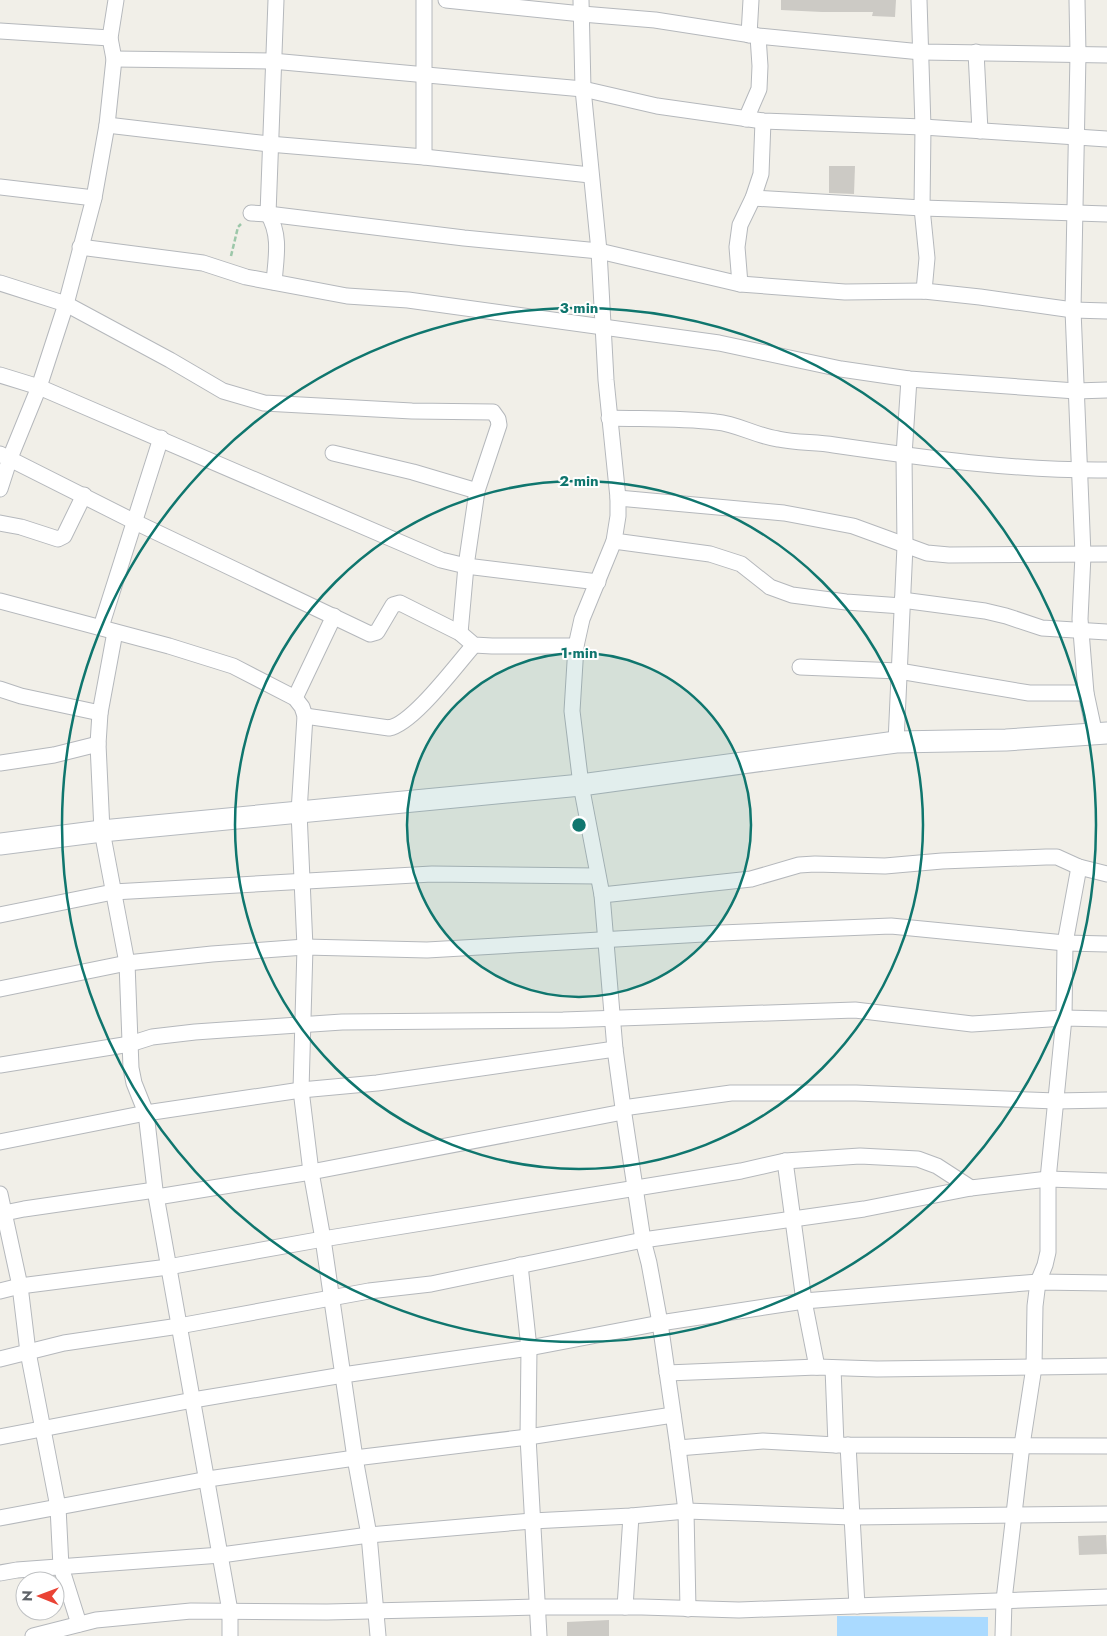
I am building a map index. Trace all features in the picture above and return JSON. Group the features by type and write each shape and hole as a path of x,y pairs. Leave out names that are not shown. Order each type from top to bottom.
{"street":[{"path":"0,489 5,456 39,386 66,304 95,190 107,125 114,59 110,38 116,0"},
{"path":"274,282 277,238 274,223 268,214 272,61 276,0"},
{"path":"424,0 424,157"},
{"path":"446,0 581,7 754,36 921,52 1107,55"},
{"path":"746,119 759,89 760,66 754,36 751,0"},
{"path":"920,0 923,127 922,208 927,258 924,291"},
{"path":"0,844 102,831 581,785 896,742 1006,740 1101,734 1086,693 1081,632 1083,555 1073,310 1077,137 1077,0"},
{"path":"581,7 583,90 598,251 602,327 609,418 618,498 618,516 614,541 582,619 576,646 572,711 581,785 602,895 615,1049 623,1110 643,1240 660,1323 678,1448 686,1511 688,1609"},
{"path":"0,31 110,38"},
{"path":"976,52 980,131"},
{"path":"114,59 272,61 583,90 658,106 763,121 923,127 1107,139"},
{"path":"740,284 737,247 740,225 754,198 761,174 763,121"},
{"path":"107,125 269,144 424,157 590,175"},
{"path":"0,187 95,190"},
{"path":"754,198 922,208 1107,214"},
{"path":"251,214 268,214 464,238 598,251 740,284 845,292 924,291 1073,310 1107,311"},
{"path":"80,247 197,262 246,277 347,296 408,300 719,343 841,369 909,379 1076,391 1107,390"},
{"path":"0,283 66,304 223,391 241,398 264,404 493,412 497,415 499,425 477,491 466,566 460,633"},
{"path":"0,375 39,386 441,560 466,566 598,582"},
{"path":"896,742 905,546 904,455 909,379"},
{"path":"609,418 716,422 735,425 754,433 778,439 815,442 904,455 985,464 1107,470"},
{"path":"161,438 136,522 108,630 98,744 102,831 127,963 131,1068 134,1083 146,1113 156,1193 178,1326 221,1555 230,1612 230,1636"},
{"path":"333,453 414,472 477,491"},
{"path":"5,456 136,522 370,634 377,632 393,605 400,603 460,633 474,645 576,646"},
{"path":"0,523 21,527 58,539 64,536 84,495"},
{"path":"618,498 784,513 854,526 927,553 949,555 1107,554"},
{"path":"614,541 701,553 741,564 770,587 792,595 846,602 902,603 985,612 1006,616 1042,628 1081,632 1107,632"},
{"path":"0,600 169,646 233,666 295,698 302,707 305,716 299,812 305,947 301,1090 310,1172 323,1239 355,1458 369,1535 378,1636"},
{"path":"295,698 334,616"},
{"path":"305,716 389,728 396,727 422,704 474,645"},
{"path":"800,667 899,671 1029,693 1086,693"},
{"path":"0,689 21,696 100,714"},
{"path":"0,763 54,755 98,744"},
{"path":"602,895 751,879 799,865 815,864 885,866 942,861 1057,857 1079,867 1107,874"},
{"path":"1003,1636 1004,1600 1022,1445 1034,1367 1035,1306 1038,1282 1048,1252 1048,1179 1064,1018 1065,943 1079,867"},
{"path":"0,915 113,892 199,886 229,886 302,880 432,874 597,876"},
{"path":"0,989 127,963 305,947 427,950 721,933 891,926 1065,943 1107,944"},
{"path":"0,1065 130,1044 152,1036 363,1021 456,1022 855,1010 972,1024 1064,1018 1107,1020"},
{"path":"0,1142 146,1113 301,1090 377,1083 615,1049"},
{"path":"2,1214 310,1172 623,1110 731,1093 856,1092 1056,1100 1107,1100"},
{"path":"0,1291 20,1286 168,1267 323,1239 741,1171 785,1161 860,1156 918,1159 937,1166 972,1188"},
{"path":"785,1161 804,1301 817,1367"},
{"path":"0,1359 64,1343 178,1326 369,1291 432,1284 643,1240 864,1209 972,1188 1048,1179 1107,1181"},
{"path":"0,1194 2,1214 20,1286 28,1352 58,1507 61,1567 79,1624"},
{"path":"520,1265 529,1348 528,1437 539,1636"},
{"path":"0,1437 193,1400 343,1375 529,1348 660,1323 804,1301 1038,1282 1107,1283"},
{"path":"666,1373 817,1367 1107,1366"},
{"path":"833,1368 852,1517 857,1606"},
{"path":"0,1518 208,1480 355,1458 528,1437 673,1415"},
{"path":"678,1448 763,1441 842,1445 1107,1446"},
{"path":"0,1573 17,1570 221,1555 369,1535 532,1521 686,1511 852,1517 1107,1514"},
{"path":"625,1607 631,1516"},
{"path":"33,1636 96,1620 191,1611 327,1612 537,1607 739,1610 1107,1597"}],"path":[{"path":"230,272 231,255 238,227"}],"water":[{"path":"837,1616 988,1617 988,1636 837,1636"}],"building":[{"path":"781,0 896,0 895,17 872,16 873,12 781,10"},
{"path":"829,166 855,166 854,194 829,193"},
{"path":"1106,1535 1107,1554 1079,1555 1078,1536"},
{"path":"609,1620 609,1636 567,1636 567,1622"}]}
